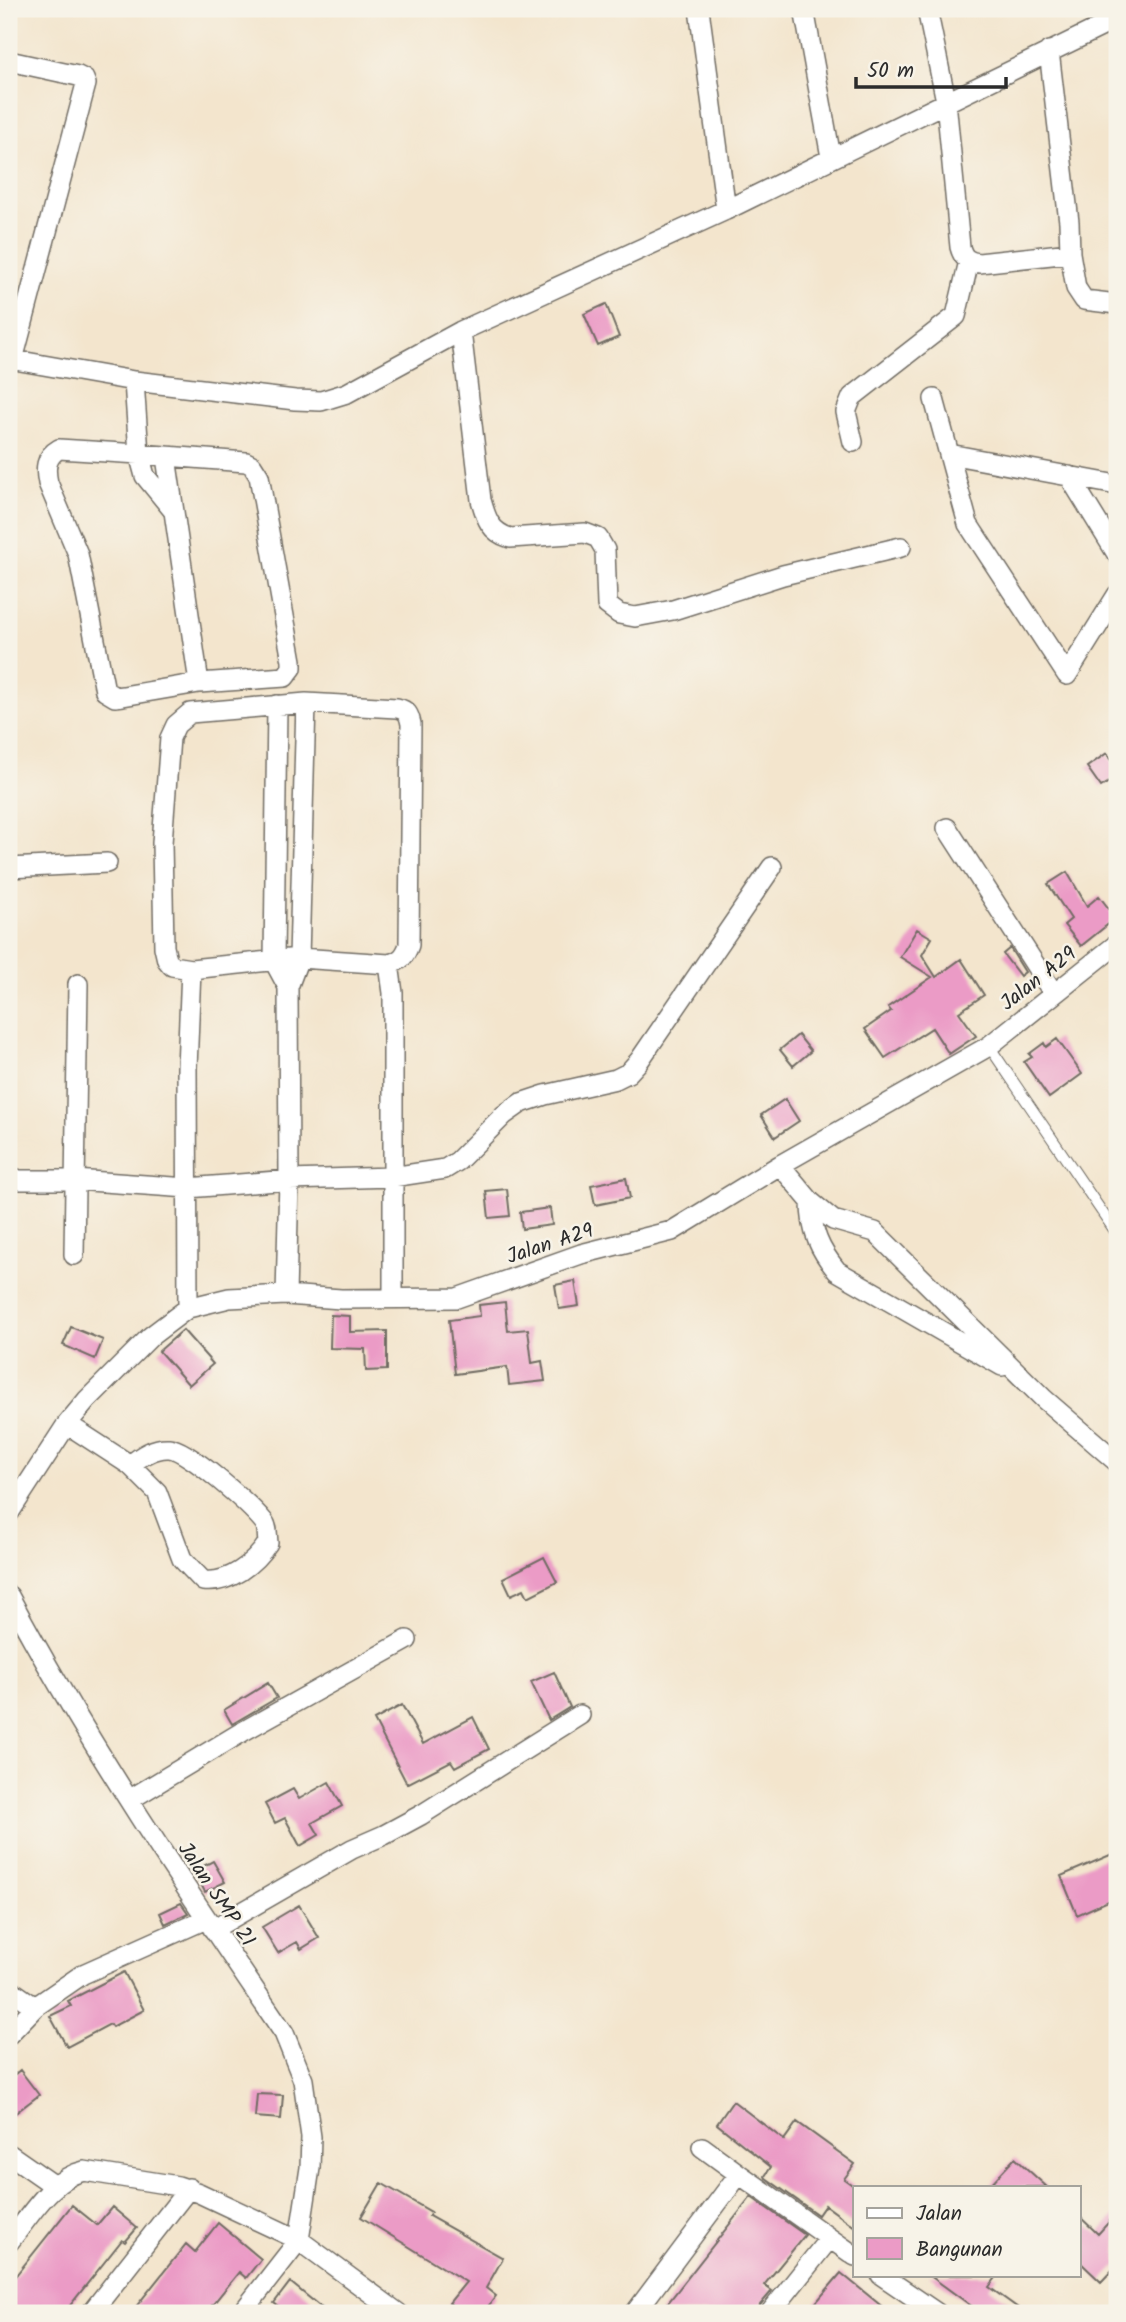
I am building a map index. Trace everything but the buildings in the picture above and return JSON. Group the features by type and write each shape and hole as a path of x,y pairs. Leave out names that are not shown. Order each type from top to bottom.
{"street":[{"path":"699,9 726,210"},
{"path":"804,9 831,157"},
{"path":"927,9 946,101 963,256 969,261 979,263 1069,254"},
{"path":"9,61 78,76 84,79 86,84 11,360 134,381 321,401 347,393 461,331 726,210 1117,19"},
{"path":"1049,51 1069,222 1069,254 1076,288 1084,300 1117,304"},
{"path":"853,442 846,412 852,397 956,316 969,261"},
{"path":"461,331 481,500 488,522 499,535 510,538 585,533 598,538 605,550 607,605 619,614 635,617 673,610 783,575 901,547"},
{"path":"134,381 139,454 145,477 173,510"},
{"path":"934,399 968,524 1067,675 1114,610"},
{"path":"59,449 139,454 246,462 252,465 259,476 292,661 292,668 285,677 199,683 115,697 105,691 78,554 45,470 51,453 59,449"},
{"path":"949,453 1117,485"},
{"path":"166,457 199,683"},
{"path":"1069,476 1117,554"},
{"path":"286,1295 289,987 299,958 306,703"},
{"path":"306,703 397,708 405,710 409,715 410,944 406,955 398,962 389,964 299,958 191,969 172,966 167,960 164,947 162,843 170,738 176,725 190,713 277,705 306,703"},
{"path":"277,705 274,961 289,987"},
{"path":"947,828 1055,994"},
{"path":"9,868 107,863"},
{"path":"9,1176 19,1180 75,1180 188,1188 289,1180 392,1177 445,1168 458,1161 504,1115 521,1103 616,1079 628,1073 639,1061 772,867"},
{"name":"Jalan A29","path":"9,1513 67,1424 151,1336 188,1308 229,1298 286,1295 341,1299 457,1298 582,1254 672,1231 989,1046 1117,944"},
{"path":"389,964 393,993 393,1297"},
{"path":"188,1308 187,1068 191,969"},
{"path":"74,1255 78,984"},
{"path":"780,1166 811,1202 833,1220 875,1232 1024,1379 1117,1462"},
{"path":"811,1202 811,1218 822,1252 837,1271 1024,1379"},
{"path":"67,1424 130,1465 157,1492 182,1559 202,1581 215,1583 234,1575 260,1555 268,1543 266,1524 215,1477 179,1450 167,1447 145,1453 130,1465"},
{"name":"Jalan SMP 21","path":"9,1596 129,1800 284,2033 303,2080 311,2137 310,2168 299,2240"},
{"path":"129,1800 242,1732 407,1640"},
{"path":"9,2034 35,2007 83,1974 210,1924 352,1849 384,1835 421,1815 580,1715"},
{"path":"9,1989 35,2007"},
{"path":"702,2147 853,2255"},
{"path":"9,2154 55,2186"},
{"path":"9,2242 55,2186 73,2174 84,2171 189,2188 299,2240 392,2311"},
{"path":"635,2313 740,2174"},
{"path":"92,2313 189,2188"},
{"path":"770,2313 829,2239"},
{"path":"242,2313 299,2240"},
{"path":"882,2276 937,2313"}],"lane":[{"path":"989,1046 1117,1234"}]}
